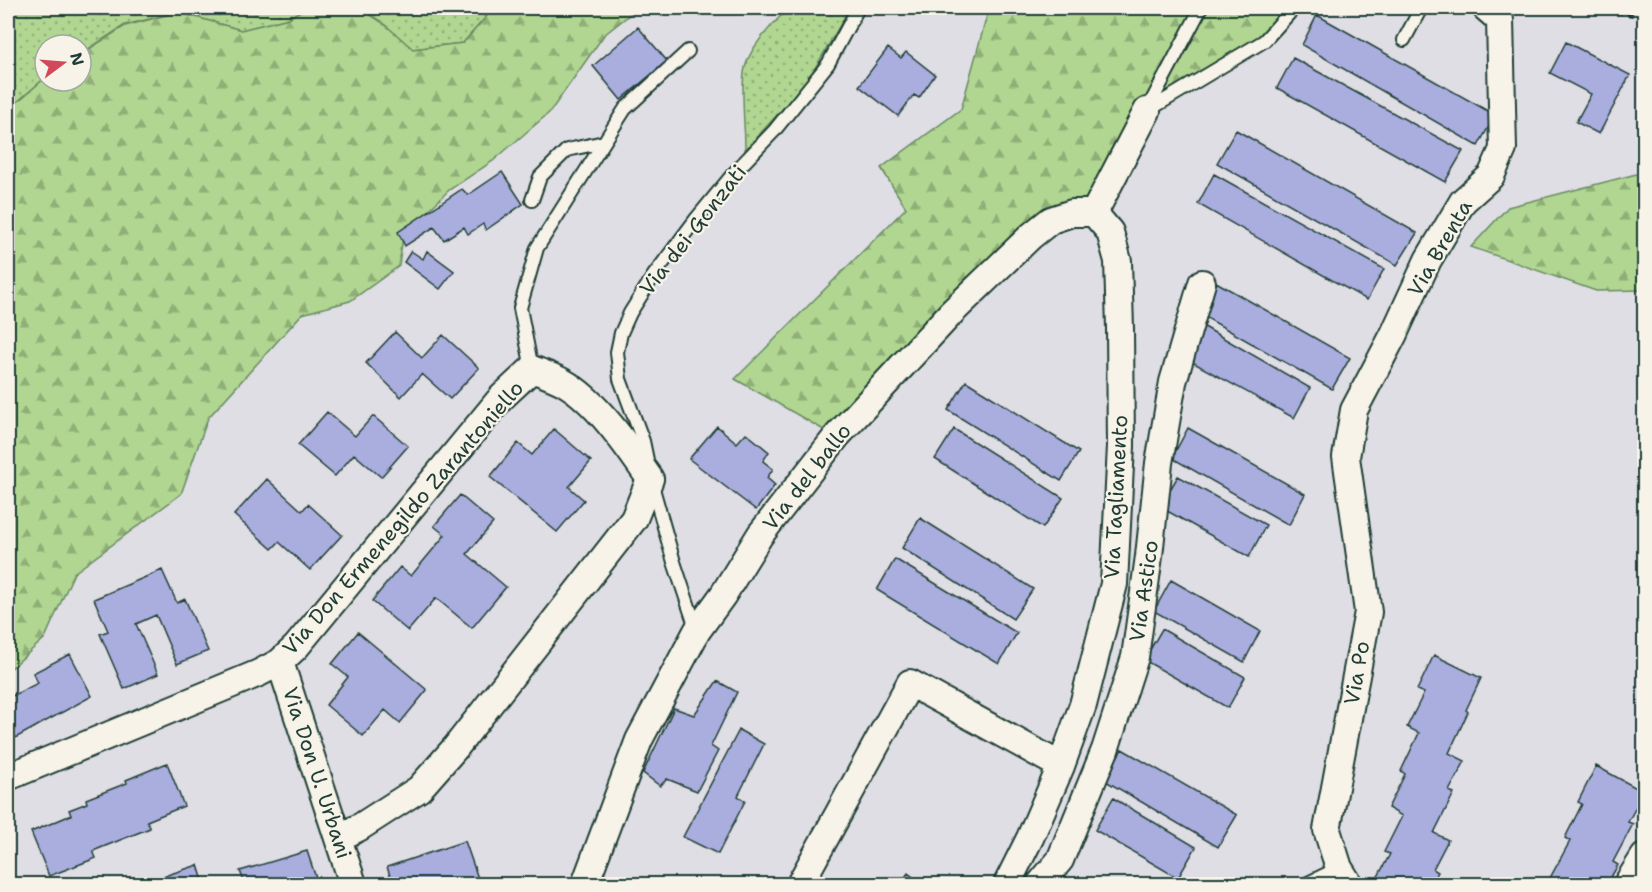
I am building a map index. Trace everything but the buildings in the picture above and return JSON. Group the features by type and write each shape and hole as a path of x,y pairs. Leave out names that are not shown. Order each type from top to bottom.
{"street":[{"name":"Via Brenta","path":"1346,457 1354,410 1393,336 1428,260 1463,201 1491,176 1503,149 1500,20 1486,8"},
{"path":"1094,213 1147,111"},
{"name":"Via del ballo","path":"585,885 639,740 697,630 723,595 760,536 837,436 952,312 1031,236 1051,220 1071,213 1094,213"},
{"name":"Via Tagliamento","path":"1007,885 1030,838 1083,705 1114,584 1121,446 1118,261 1110,232 1094,213"},
{"name":"Via Astico","path":"1040,885 1060,860 1106,750 1135,657 1159,463 1173,382 1202,283"},
{"name":"Via dei Gonzati","path":"532,369 563,382 587,400 629,448 650,479"},
{"name":"Via Don Ermenegildo Zarantoniello","path":"8,777 259,673 280,662 304,638 501,398 532,369"},
{"name":"Via Po","path":"1344,876 1327,830 1368,612 1346,457"},
{"path":"338,838 360,827 419,789 456,747 634,519 650,479"},
{"name":"Via Don U. Urbani","path":"280,662 353,885"},
{"path":"800,885 910,683 1060,766"},
{"path":"1627,885 1644,857"}],"lane":[{"name":"Via dei Gonzati","path":"697,630 650,479 643,441 620,379 617,352 625,323 654,275 733,174 774,131 828,64 858,8"},
{"path":"1147,111 1201,8"},
{"path":"1147,111 1264,41 1294,8"},
{"path":"1404,40 1421,8"},
{"path":"532,369 520,308 537,248 625,109 688,51"},
{"path":"532,200 540,177 567,150 604,142"},
{"path":"1306,885 1344,876"}],"path":[{"path":"1596,8 1644,17"}],"green space":[{"path":"8,8 305,8 289,18 241,30 178,12 125,25 93,46 93,33 33,33 33,88 8,110"},
{"path":"305,8 360,8 383,23 413,49 463,43 494,8 638,8 604,35 550,112 493,161 449,190 403,236 399,266 350,301 302,314 208,418 181,494 74,573 45,638 8,671 8,110 33,88 33,93 93,93 93,46 125,26 178,12 241,30 289,18"},
{"path":"360,8 494,8 463,43 412,49 383,23"},
{"path":"789,8 850,8 807,82 745,150 743,91 746,64 755,46"},
{"path":"989,8 1285,8 1261,35 1142,106 1091,205 1056,212 829,433 735,379 906,208 881,168 961,109"},
{"path":"1644,172 1644,290 1596,291 1471,247 1508,207"}]}
